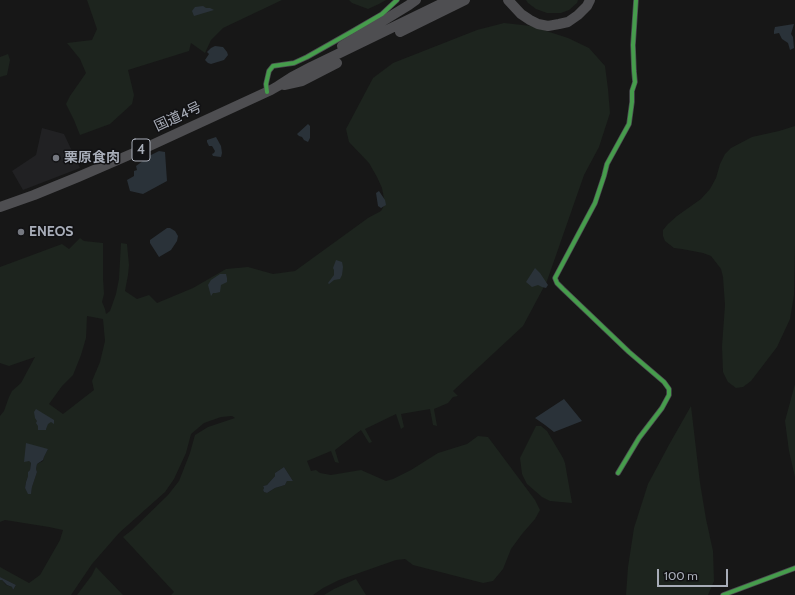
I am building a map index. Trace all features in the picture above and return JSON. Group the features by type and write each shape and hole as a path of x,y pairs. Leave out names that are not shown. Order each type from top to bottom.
{"highway":[{"path":"310,67 416,0"},
{"name":"国道4号","path":"0,207 34,195 92,171 267,92 310,67 449,0"},
{"name":"国道4号","path":"278,86 302,80 465,0"},
{"path":"508,0 521,14 530,20 538,24 548,26 568,22 587,6 590,0"},
{"path":"514,0 529,13 543,19 553,20 570,14 577,9 583,0"}],"street":[{"path":"267,92 266,84 269,71 274,66 294,63 307,57 382,14 397,0"},
{"path":"618,473 639,438 662,408 669,395 669,389 664,382 629,352 557,284 555,278 595,203 607,164 629,124 632,91 635,82 634,45 636,0"},
{"path":"723,595 795,568"}],"shaded area":[{"path":"87,0 282,0 223,28 211,40 205,53 191,43 189,51 128,70 134,95 132,104 110,124 80,135 66,104 86,73 80,59 67,43 92,40 97,29"},
{"path":"349,0 386,0 368,9 352,3"},
{"path":"526,0 578,0 577,3 569,10 561,13 547,13 536,9"},
{"path":"203,6 214,10 194,16 192,11 195,7"},
{"path":"504,23 531,26 568,38 589,48 605,66 610,113 599,147 584,175 547,281 523,326 453,391 458,396 453,397 448,403 434,409 437,426 433,425 430,409 401,414 404,427 401,429 396,414 365,429 372,442 369,443 361,430 335,450 339,463 335,462 331,451 307,461 311,471 316,470 320,473 331,475 361,470 386,481 411,470 438,453 467,444 478,436 488,437 535,500 540,510 535,519 511,549 503,569 493,581 483,583 413,565 405,559 396,560 339,580 313,595 171,595 174,592 123,537 168,495 179,481 195,435 208,427 235,418 232,416 221,417 204,423 191,434 186,453 174,479 165,492 119,533 92,564 71,595 0,595 0,580 2,580 6,585 12,587 13,590 16,585 0,577 0,567 29,583 40,575 60,540 63,530 5,520 0,522 0,416 4,411 12,391 21,383 35,357 9,366 0,363 0,267 62,244 69,249 80,238 84,241 103,243 104,294 102,302 106,314 110,311 116,294 119,279 121,243 127,244 129,265 125,291 137,299 149,295 157,303 193,288 226,269 248,267 273,274 295,271 368,218 381,211 385,204 382,188 377,177 369,163 349,142 346,129 373,78 393,63 477,30","holes":["87,316 103,319 105,341 100,362 92,381 94,390 63,414 49,404 62,386 73,375 86,338","48,449 43,461 37,464 37,472 31,493 28,493 25,488 31,463 29,461 24,461","284,467 293,481 287,481 285,485 275,488 267,493 264,492 263,486 267,485 275,476 275,473"]},
{"path":"794,24 791,34 793,37 794,48 790,50 788,43 782,39 779,33 774,34 774,31 775,27"},
{"path":"215,46 223,47 228,55 224,60 211,64 205,60 209,54 207,52"},
{"path":"8,54 10,60 7,75 0,77 0,57"},
{"path":"308,124 310,126 310,138 308,142 297,134"},
{"path":"795,126 794,295 790,319 777,347 751,381 743,387 736,388 728,382 723,372 722,346 725,305 721,269 711,256 703,253 674,248 665,241 663,230 677,216 701,199 710,189 725,154 731,148 752,137"},
{"path":"42,128 64,134 80,168 23,190 12,171 36,155"},
{"path":"216,137 221,146 221,157 213,156 212,154 215,151 207,142 207,140"},
{"path":"159,151 165,152 167,181 143,194 130,191 127,180 134,176 134,171 137,170 136,166"},
{"path":"379,191 385,200 386,205 381,208 378,206 376,193"},
{"path":"167,228 175,231 178,236 177,241 171,250 159,257 150,243 150,240"},
{"path":"336,260 342,262 342,275 340,279 334,280 329,284 328,283 334,275 333,268"},
{"path":"535,268 548,285 546,288 538,285 532,287 526,282"},
{"path":"220,274 226,274 227,282 221,285 220,292 213,293 211,296 208,285 211,280"},
{"path":"795,384 795,477 789,451 785,421"},
{"path":"564,399 582,421 554,432 535,418"},
{"path":"691,406 700,483 713,551 714,581 708,595 626,595 628,567 634,528 648,484"},
{"path":"36,409 54,420 54,424 51,422 48,424 46,430 38,430 34,412"},
{"path":"536,426 541,426 547,431 563,458 572,503 550,501 542,497 527,484 522,474 520,458"},
{"path":"26,443 48,449 43,460 37,464 37,472 31,494 28,494 25,488 31,463 29,461 24,462"},
{"path":"284,467 293,481 287,481 285,485 275,488 267,493 264,492 263,486 267,485 275,476 275,473"},
{"path":"96,567 123,595 77,595"},
{"path":"0,577 16,585 13,590 12,587 0,580"},
{"path":"356,579 366,595 324,595 334,589"}],"cycle path":[{"path":"267,92 266,84 269,71 273,66 294,63 307,57 382,14 397,0"},
{"path":"618,473 639,438 662,408 669,395 669,389 664,382 629,352 563,289 557,283 555,278 595,203 607,164 629,124 632,91 635,82 633,45 636,0"},
{"path":"723,595 795,568"}],"place":[{"name":"栗原食肉","path":"56,158"},
{"name":"ENEOS","path":"21,232"}]}
